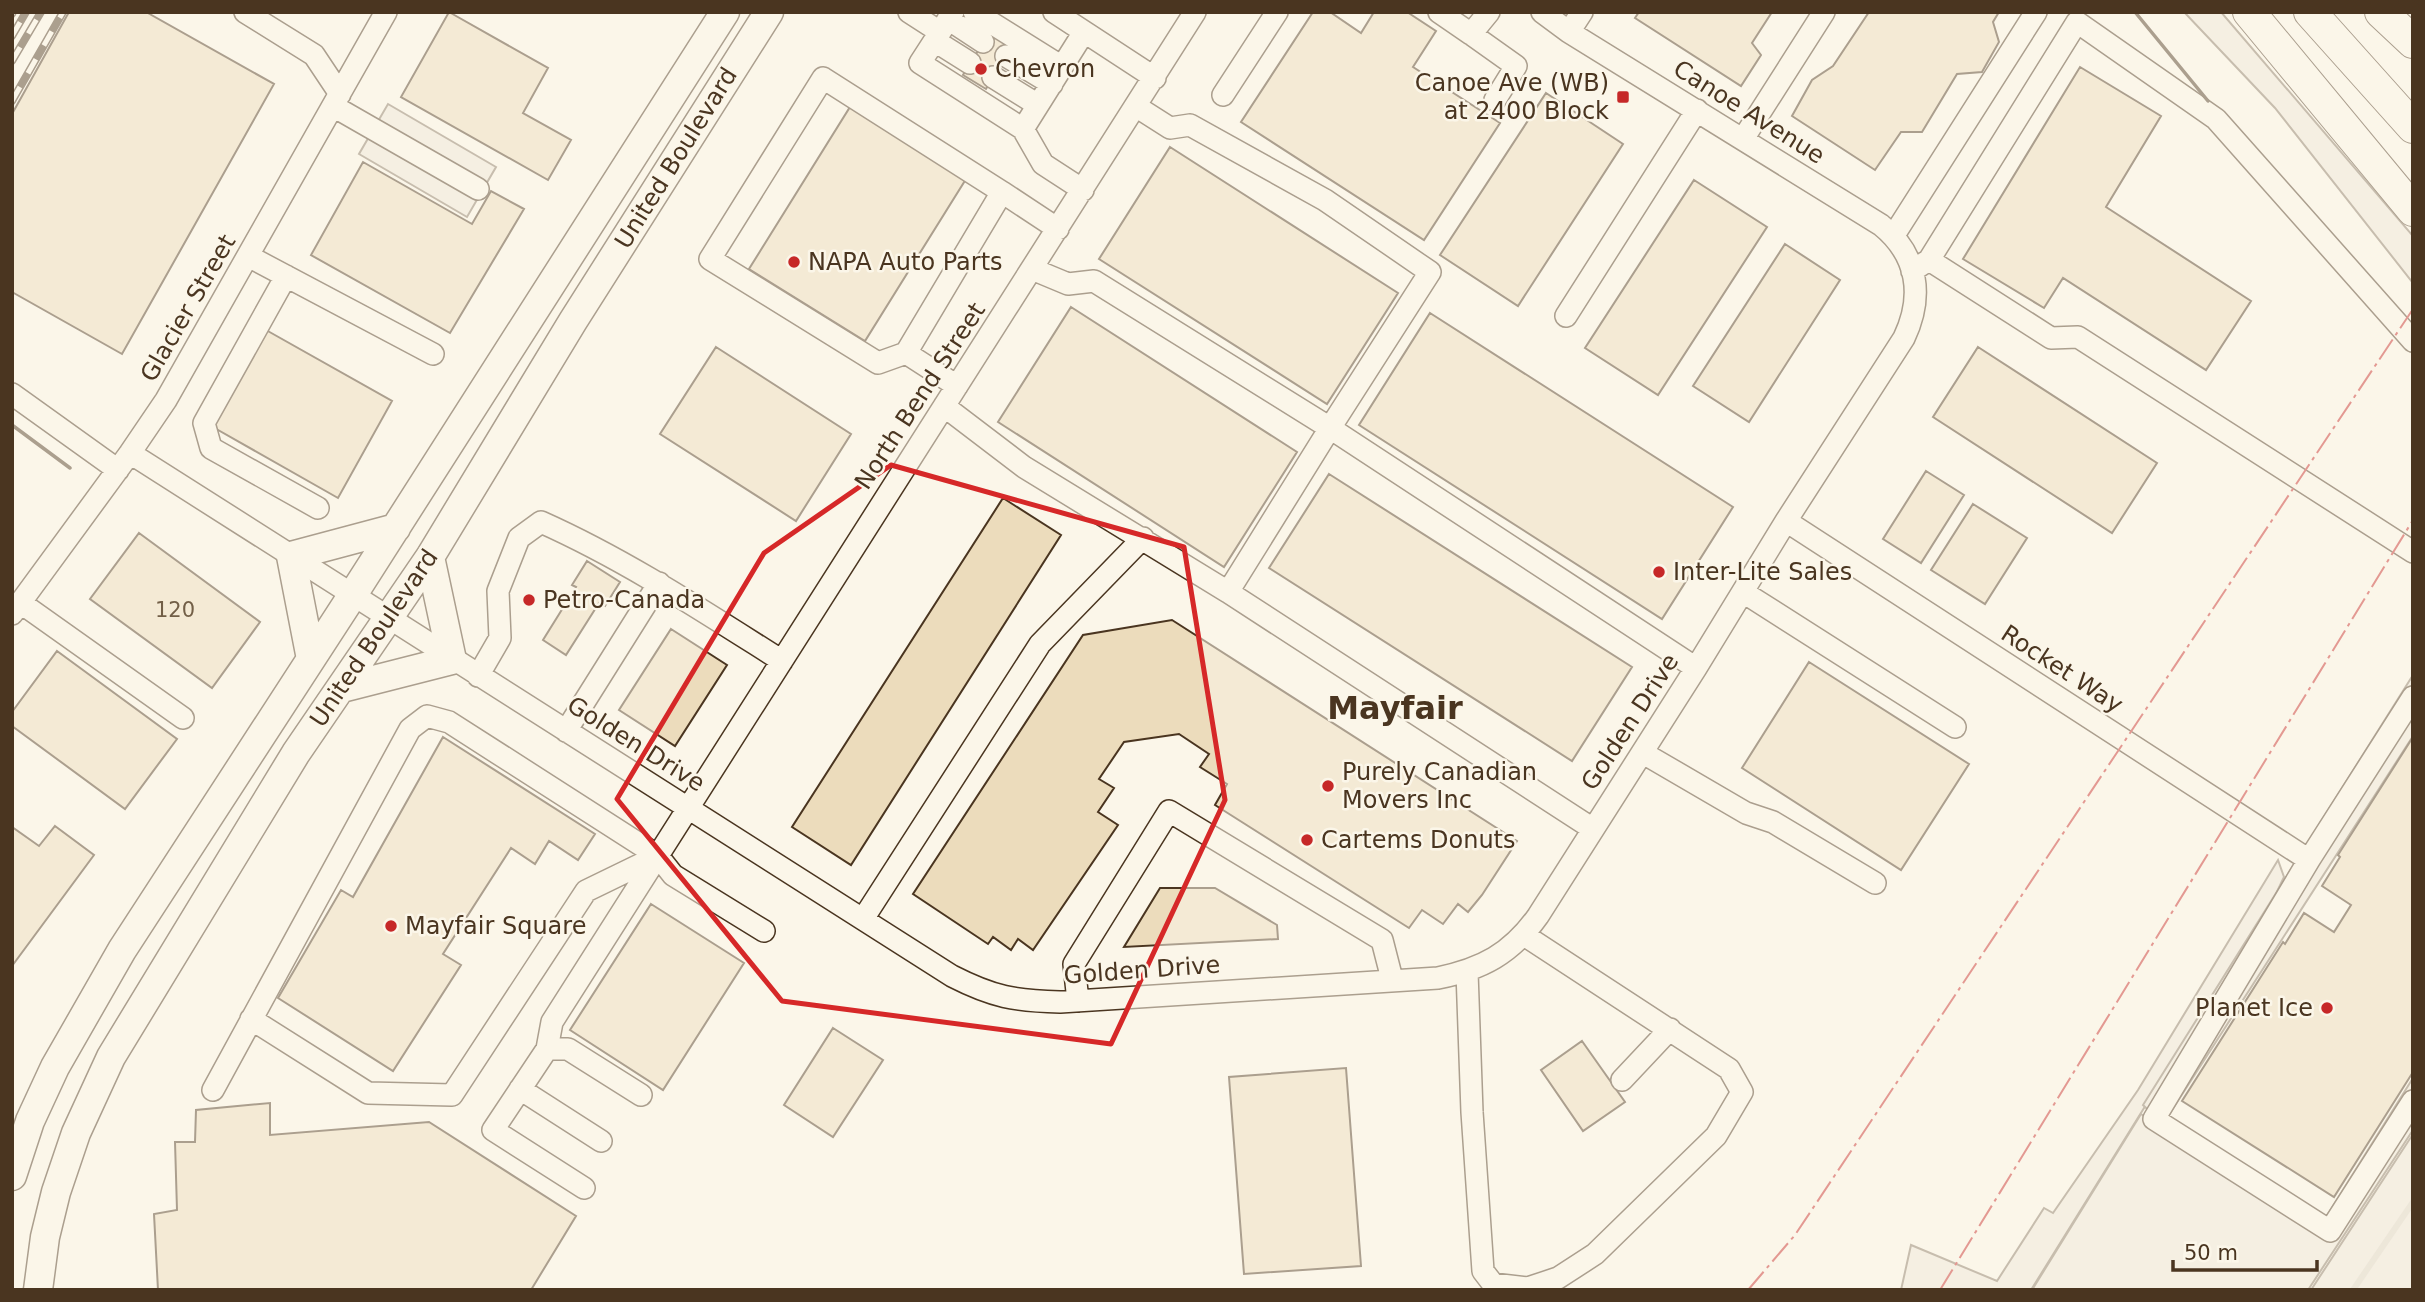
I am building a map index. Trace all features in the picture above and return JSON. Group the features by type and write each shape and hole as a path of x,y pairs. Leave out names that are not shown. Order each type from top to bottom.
{"highway":[{"path":"2251,12 2413,187"},
{"path":"2251,12 2413,210"},
{"path":"2310,12 2413,127"},
{"path":"2325,12 2413,99"},
{"path":"2381,12 2413,42"}],"main road":[{"name":"United Boulevard","path":"12,1176 30,1121 55,1067 122,950 396,528 725,12"},
{"name":"United Boulevard","path":"38,1289 45,1237 56,1192 76,1133 111,1057 296,753 430,557 573,321 769,12"},
{"path":"311,659 291,556 396,528"},
{"path":"342,688 452,660 430,557"}],"street":[{"path":"245,12 314,55 337,100 478,189"},
{"name":"Glacier Street","path":"17,608 166,400 386,12"},
{"path":"909,12 983,42"},
{"path":"974,12 1057,75"},
{"path":"1054,12 1155,78"},
{"name":"North Bend Street","path":"584,1188 493,1130 547,1049 552,1021 1137,107 1195,12"},
{"path":"1223,95 1277,12"},
{"path":"1439,12 1516,66 1495,100"},
{"path":"1471,34 1489,12"},
{"name":"Canoe Avenue","path":"1542,12 1569,32 1872,219 1894,235 1921,266"},
{"path":"1569,32 1582,12"},
{"path":"1743,139 1824,12"},
{"path":"1894,235 2036,12"},
{"path":"2413,341 2216,119 2077,22 1921,266 2051,338 2078,337 2413,552"},
{"path":"944,26 970,63"},
{"path":"944,26 920,63 1023,129 1043,164 1083,190"},
{"path":"1023,129 1084,32"},
{"path":"1006,56 1057,75"},
{"path":"993,77 1038,105"},
{"path":"1002,192 906,353 878,363 710,259 823,78 1002,192 1058,229"},
{"path":"1137,107 1170,128 1190,125 1325,201 1430,272 1228,592"},
{"path":"1566,316 1697,110"},
{"path":"248,256 433,354"},
{"name":"Golden Drive","path":"12,394 291,556 952,976 986,993 1030,1001 1078,1001 1438,978 1466,972 1492,960 1524,935 1643,752 1786,521 1904,338 1916,308 1921,266"},
{"path":"1032,268 1068,284 1094,281 1330,428 1696,668"},
{"path":"286,276 204,423 211,448 318,508"},
{"path":"906,353 957,386"},
{"path":"944,406 1024,467 1228,592 1592,829"},
{"name":"Rocket Way","path":"1786,521 2309,860"},
{"path":"478,676 500,638 498,591 519,538 541,523 588,544 659,583 782,661"},
{"path":"863,919 1041,645 1143,538"},
{"path":"566,731 659,583"},
{"path":"1743,592 1955,727"},
{"path":"17,608 183,718"},
{"path":"2413,697 2309,860 2154,1119 2330,1231 2413,1101"},
{"path":"213,1090 410,729 427,716 449,722 658,856 673,875 764,932"},
{"path":"1643,752 1746,813 1773,822 1875,883"},
{"path":"1078,1001 1074,964 1169,811 1382,940 1392,979"},
{"path":"251,1019 368,1093 452,1094 586,891 658,856"},
{"path":"1466,972 1483,1272 1493,1284 1528,1288 1558,1278 1595,1254 1716,1136 1742,1092 1729,1069 1524,935"},
{"path":"1622,1080 1670,1030"},
{"path":"547,1049 568,1049 640,1095"},
{"path":"520,1089 601,1141"}],"highlighted area":[{"path":"891,465 1184,547 1225,800 1111,1044 782,1001 617,799 764,553"}],"shaded area":[{"path":"2184,12 2221,12 2413,236 2413,283 2275,108"},
{"path":"388,104 496,167 467,217 359,154"},
{"path":"2413,675 2413,736 2163,1124 2143,1105"},
{"path":"2278,860 2284,877 2272,902 2031,1290 1901,1290 1911,1245 1997,1281 2044,1208 2053,1213 2138,1090"},
{"path":"2413,1078 2413,1130 2308,1290 2032,1290 2141,1114 2321,1225"},
{"path":"2413,1134 2413,1290 2311,1290"}],"building":[{"path":"69,12 146,12 274,84 122,354 12,292 12,114"},
{"path":"449,12 548,68 523,113 571,140 548,180 401,97"},
{"path":"1313,12 1330,12 1361,33 1374,12 1407,12 1436,31 1413,67 1500,123 1424,240 1241,122"},
{"path":"1639,12 1772,12 1752,43 1761,55 1741,86 1635,18"},
{"path":"1869,12 1999,12 1993,22 1999,42 1982,72 1957,74 1922,132 1901,132 1875,170 1792,116 1812,80 1833,66"},
{"path":"991,30 1014,44 986,89 963,75"},
{"path":"2080,67 2161,116 2106,207 2251,301 2206,370 2063,278 2044,308 1963,259"},
{"path":"1546,93 1623,144 1518,306 1440,255"},
{"path":"850,107 966,179 865,341 749,269"},
{"path":"1170,147 1398,293 1327,404 1099,259"},
{"path":"363,162 472,224 491,191 524,209 450,333 311,255"},
{"path":"1694,180 1767,227 1658,395 1585,348"},
{"path":"1785,244 1840,280 1749,422 1693,386"},
{"path":"1071,307 1297,452 1224,567 998,422"},
{"path":"1430,313 1733,507 1662,619 1359,425"},
{"path":"266,330 392,401 338,498 211,426"},
{"path":"716,347 851,434 796,521 660,434"},
{"path":"1978,347 2157,463 2112,533 1933,417"},
{"path":"1926,471 1964,495 1921,563 1883,539"},
{"path":"1329,474 1632,667 1572,761 1269,568"},
{"path":"1003,498 1061,535 851,865 792,827"},
{"path":"1973,504 2027,538 1985,604 1931,570"},
{"path":"139,533 260,622 212,688 90,599"},
{"path":"587,561 620,582 605,606 599,603 566,655 543,640 576,587 572,585"},
{"name":"Purely Canadian Movers Inc","path":"1172,620 1517,841 1468,912 1458,904 1443,924 1422,910 1409,928 1215,805 1227,784 1200,767 1209,754 1179,734 1124,742 1099,779 1114,788 1098,812 1118,825 1033,950 1018,939 1011,950 993,937 988,944 913,894 1083,635"},
{"path":"671,629 727,665 675,746 619,710"},
{"path":"57,651 177,739 125,809 12,726 12,712"},
{"path":"1809,662 1969,764 1901,870 1742,768"},
{"name":"Mayfair Square","path":"443,737 595,834 578,860 549,841 535,864 511,848 443,954 461,965 393,1071 278,998 341,890 353,897"},
{"name":"Planet Ice","path":"2413,737 2413,1072 2334,1197 2182,1101 2304,913 2334,932 2351,905 2322,886 2340,857 2338,855"},
{"path":"55,826 94,855 12,966 12,827 39,846"},
{"path":"1160,888 1215,888 1277,925 1278,939 1124,947"},
{"path":"651,904 744,963 663,1090 570,1030"},
{"path":"833,1028 883,1060 833,1137 784,1105"},
{"path":"1582,1041 1625,1102 1583,1131 1541,1070"},
{"path":"1346,1068 1361,1266 1244,1274 1229,1077"},
{"path":"270,1103 270,1135 429,1122 576,1216 531,1290 158,1290 154,1214 177,1210 175,1142 195,1142 196,1110"}],"waterway":[{"path":"2353,1290 2413,1202"}],"railway":[{"path":"12,36 26,12"},
{"path":"12,61 41,12"},
{"path":"12,101 63,12"}],"wall":[{"path":"2135,12 2208,101"},
{"path":"12,425 70,468"}],"power":[{"path":"1748,1290 1795,1235 2413,309"},
{"path":"1940,1290 2413,520"}],"place":[{"name":"Chevron","path":"981,69"},
{"name":"Canoe Ave (WB) at 2400 Block","path":"1623,97"},
{"name":"NAPA Auto Parts","path":"794,262"},
{"name":"Inter-Lite Sales","path":"1659,572"},
{"name":"Petro-Canada","path":"529,600"},
{"name":"Purely Canadian Movers Inc","path":"1328,786"},
{"name":"Cartems Donuts","path":"1307,840"},
{"name":"Mayfair Square","path":"391,926"},
{"name":"Planet Ice","path":"2327,1008"}],"district":[{"name":"Mayfair","path":"1395,708"}]}
